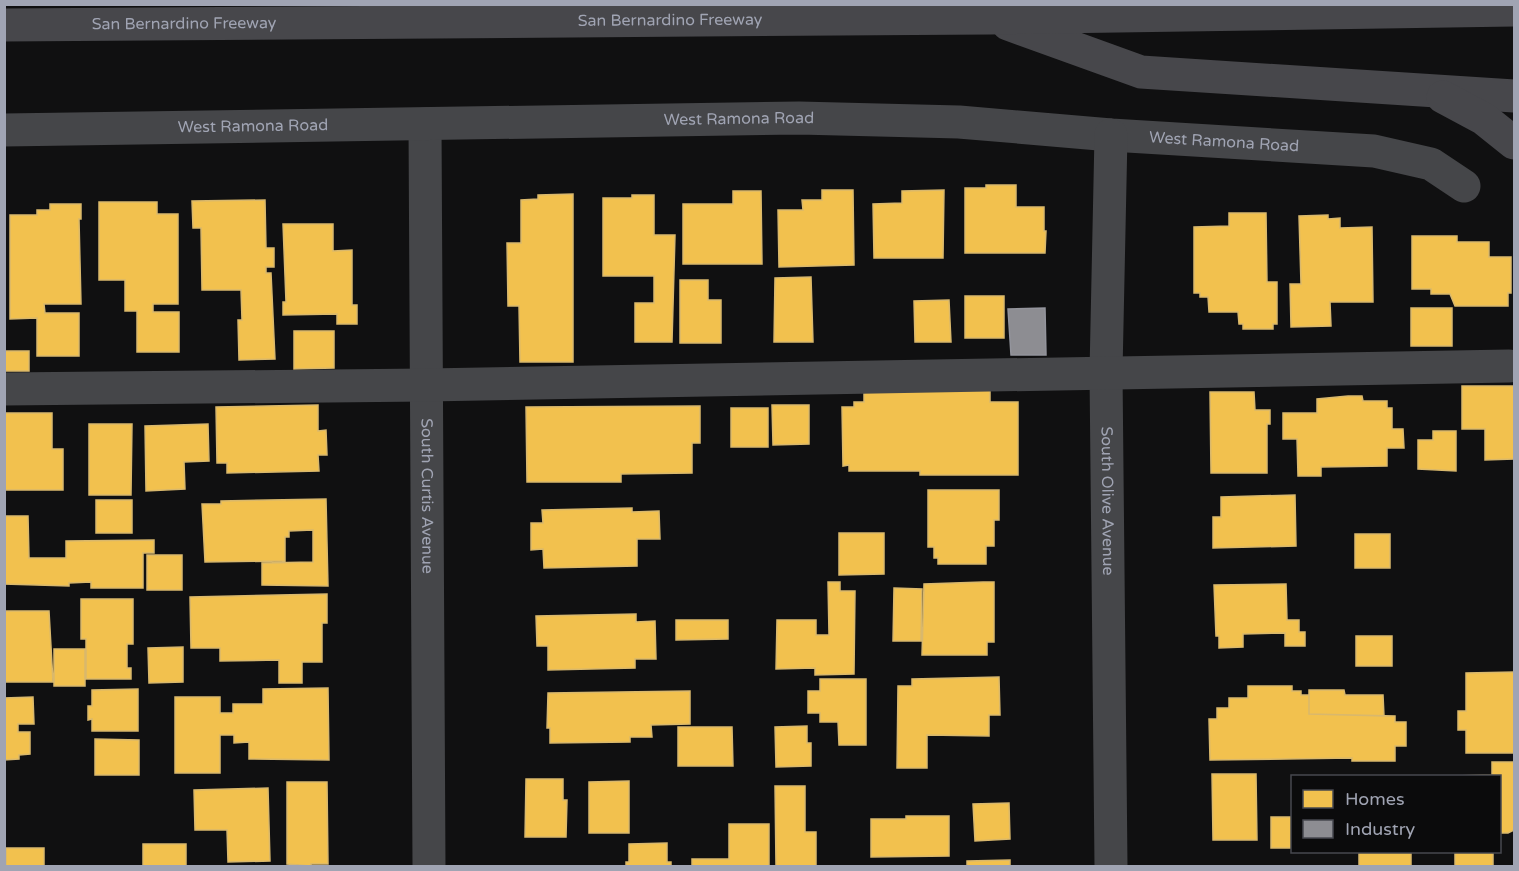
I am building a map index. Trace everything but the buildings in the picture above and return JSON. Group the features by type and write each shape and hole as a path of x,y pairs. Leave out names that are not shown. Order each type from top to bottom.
{"highway":[{"name":"San Bernardino Freeway","path":"4,25 990,18 1515,10"},
{"path":"990,18 1141,72 1436,93 1515,96"},
{"path":"1436,93 1484,119 1515,143"}],"street":[{"name":"West Ramona Road","path":"4,130 799,118 959,122 1111,135 1374,151 1431,164 1464,186"},
{"name":"South Curtis Avenue","path":"425,124 429,867"},
{"name":"South Olive Avenue","path":"1111,135 1106,372 1111,867"},
{"path":"4,389 427,385 1509,366"}]}
